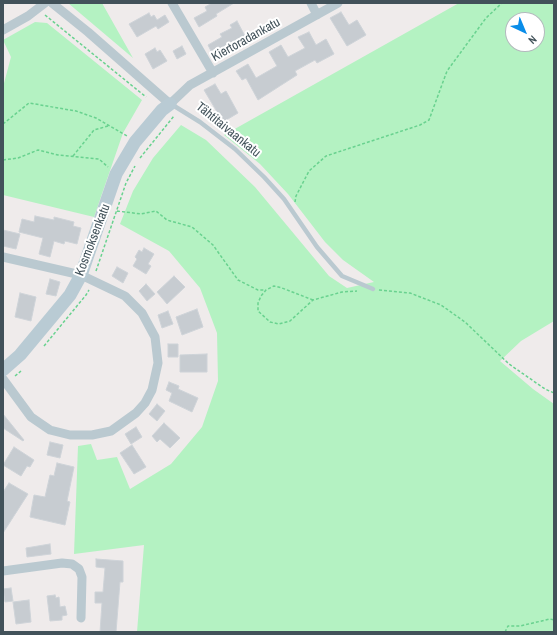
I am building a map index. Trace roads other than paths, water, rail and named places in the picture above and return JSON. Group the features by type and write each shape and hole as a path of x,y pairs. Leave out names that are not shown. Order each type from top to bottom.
{"street":[{"name":"Tähtitaivaankatu","path":"52,3 88,32 170,104"},
{"path":"172,3 213,73"},
{"path":"311,3 317,15"},
{"name":"Kiertoradankatu","path":"170,104 190,86 338,3"},
{"path":"3,30 41,6"},
{"name":"Kosmoksenkatu","path":"3,370 20,355 70,295 81,275 116,174 134,142 162,110 170,104"},
{"path":"3,257 81,275 125,296 142,313 155,337 158,363 152,390 145,403 121,425 112,430 92,435 70,435 50,430 31,417 3,379"},
{"path":"3,571 62,563 72,564 79,569 82,577 81,618"}],"lane":[{"name":"Tähtitaivaankatu","path":"170,104 200,122 235,149 269,183 295,214 317,247 342,276 373,289"}]}
